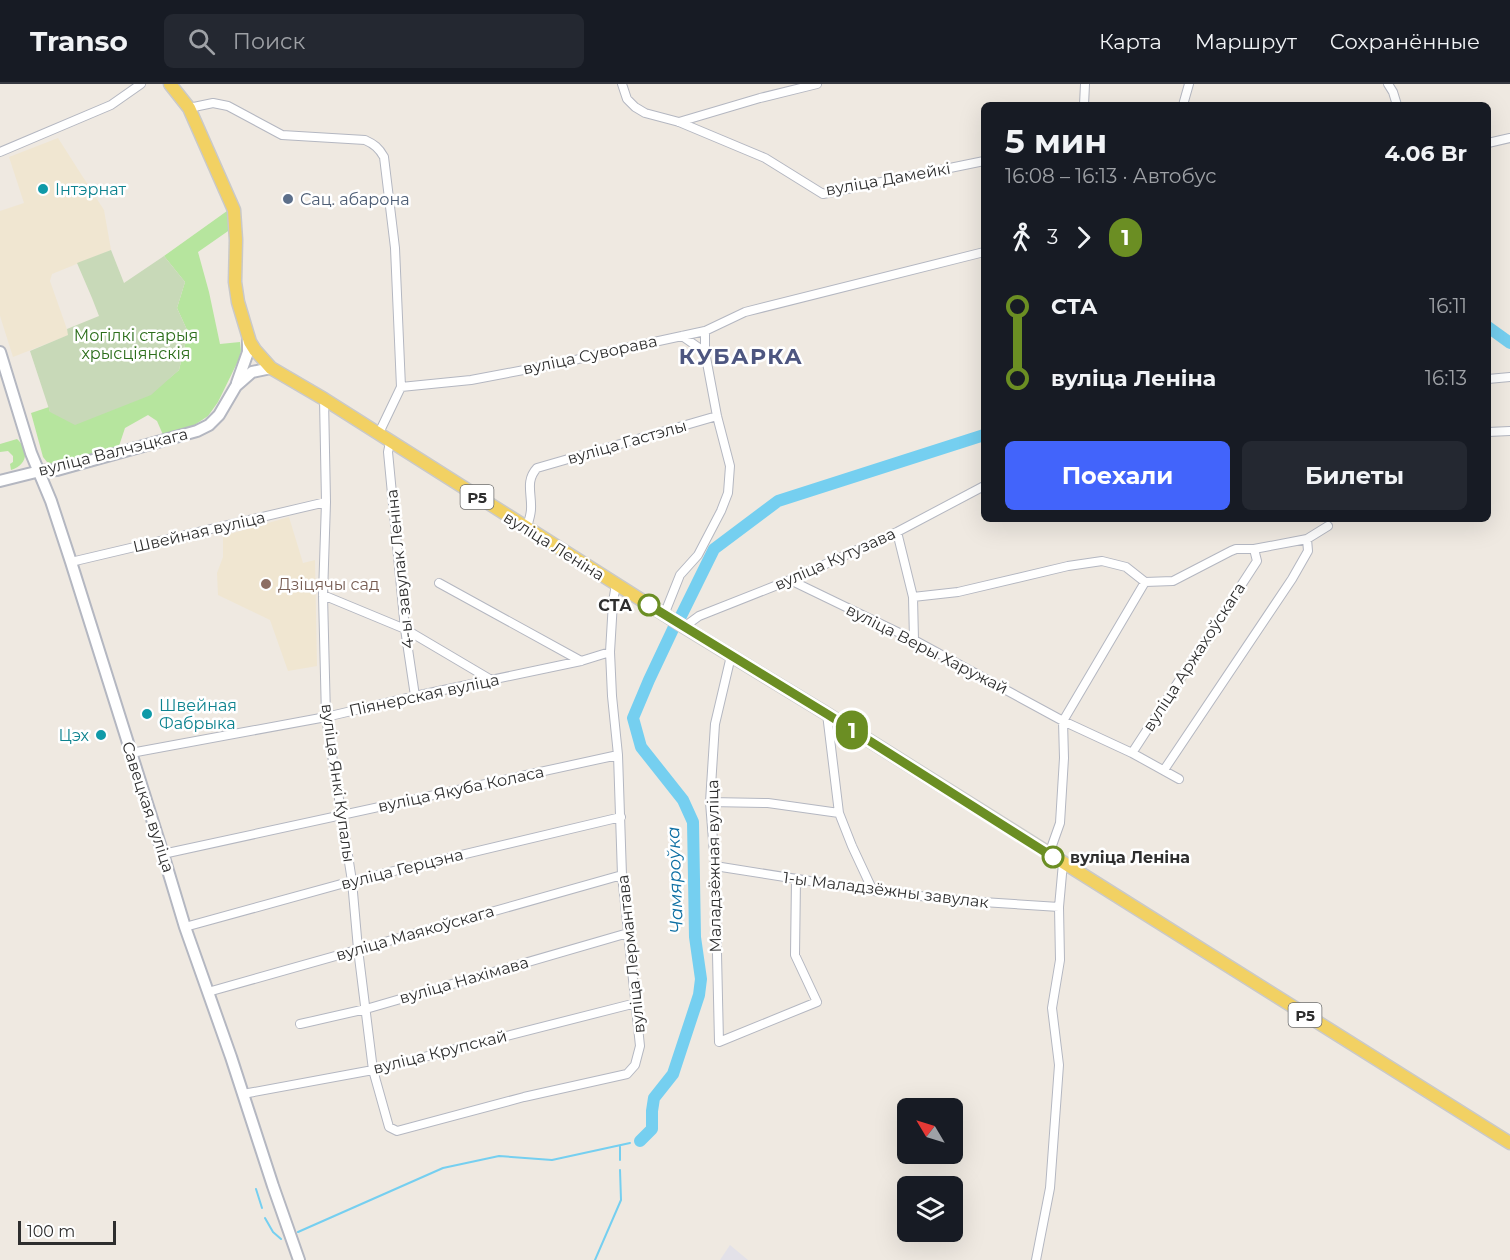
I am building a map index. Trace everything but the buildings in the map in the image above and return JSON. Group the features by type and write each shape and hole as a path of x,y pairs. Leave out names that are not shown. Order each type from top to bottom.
{"main road":[{"name":"вуліца Леніна","path":"170,84 189,108 234,210 235,282 238,302 250,342 271,368 324,399 664,615 827,714 1510,1143"}],"street":[{"path":"0,152 111,105 141,84"},
{"name":"вуліца Дамейкі","path":"622,84 627,99 645,113 679,122 765,158 822,194 981,162"},
{"path":"679,122 817,84"},
{"path":"1084,102 1085,84"},
{"path":"1184,102 1189,84"},
{"path":"1388,84 1396,102"},
{"path":"189,108 213,103 228,106 282,135 365,140 380,149 384,157 395,248 401,387 378,435"},
{"path":"1491,142 1510,138"},
{"name":"вуліца Суворава","path":"401,387 471,380 571,361 594,354 705,331 746,312 981,253"},
{"path":"664,615 680,574 698,555 728,493 730,466 717,416 705,352 705,331"},
{"path":"236,386 248,352 248,333"},
{"path":"682,336 705,352"},
{"name":"Савецкая вуліца","path":"0,352 32,453 71,562 184,927 299,1260"},
{"name":"вуліца Валчэцкага","path":"0,481 39,471 57,470 197,431 219,415 236,386 252,372 271,368"},
{"path":"1491,380 1510,377"},
{"name":"вуліца Янкі Купалы","path":"324,399 326,502 323,595 326,717 352,881 373,1070 389,1127"},
{"name":"вуліца Гастэлы","path":"527,528 531,510 529,482 531,474 537,468 717,416"},
{"path":"1491,432 1510,431"},
{"name":"4-ы завулак Леніна","path":"390,442 388,452 414,696"},
{"name":"вуліца Кутузава","path":"684,627 699,616 790,580 897,532 981,488"},
{"name":"Швейная вуліца","path":"71,562 326,502"},
{"path":"912,597 958,592 1068,566 1102,561 1126,567 1145,582 1173,581 1236,549 1254,549 1307,539 1328,526"},
{"path":"897,532 912,597 914,640"},
{"path":"1164,770 1292,579 1308,551 1307,539"},
{"name":"вуліца Аржахоўскага","path":"1132,753 1257,561 1254,549"},
{"name":"вуліца Веры Харужай","path":"790,580 914,640 1062,721 1132,753 1179,778"},
{"path":"1049,854 1060,823 1064,758 1062,721 1145,582"},
{"path":"439,583 581,661"},
{"name":"вуліца Лермантава","path":"389,1127 397,1131 524,1097 627,1074 634,1065 640,1046 622,875 618,755 610,652 616,584"},
{"path":"323,595 405,628 493,681"},
{"name":"Піянерская вуліца","path":"131,753 326,717 581,661 610,652"},
{"name":"Маладзёжная вуліца","path":"730,656 715,724 710,802 715,866 718,1042 817,1002 795,955 796,879"},
{"path":"827,714 838,813 873,891"},
{"name":"вуліца Якуба Коласа","path":"163,854 618,755"},
{"path":"710,802 768,803 838,813"},
{"name":"вуліца Герцэна","path":"184,927 352,881 621,817"},
{"path":"1036,1260 1050,1188 1059,1065 1052,1008 1060,960 1059,907 1063,863"},
{"name":"1-ы Маладзёжны завулак","path":"715,866 873,891 967,901 1059,907"},
{"name":"вуліца Маякоўскага","path":"208,992 622,875"},
{"name":"вуліца Нахімава","path":"300,1024 366,1009 628,933"},
{"name":"вуліца Крупскай","path":"243,1094 373,1070 636,1003"}],"shaded area":[{"path":"58,138 104,210 111,250 52,274 50,281 69,335 13,357 0,316 0,211 24,203 9,157"},
{"name":"Дзіцячы сад","path":"289,517 303,563 315,560 317,666 288,671 270,620 218,595 217,573 223,557 223,536"},
{"path":"730,1245 748,1260 720,1260"}],"green space":[{"path":"227,211 231,229 198,252 220,344 240,342 241,351 218,402 208,416 187,430 164,437 157,421 148,415 125,428 118,449 58,466 47,462 43,457 31,413 49,407 50,412 166,381 179,370 188,332 177,308 185,282 164,256"},
{"name":"Могілкі старыя хрысціянскія","path":"111,250 124,283 164,256 185,282 177,308 188,332 179,370 151,395 75,425 50,412 30,351 68,335 67,329 99,316 77,263"},
{"path":"17,439 24,448 25,457 21,465 11,470 10,464 13,462 13,456 8,451 0,452 0,444"}],"waterway":[{"name":"Чамяроўка","path":"1491,329 1510,343"},
{"name":"Чамяроўка","path":"680,618 714,549 778,501 981,436"},
{"name":"Чамяроўка","path":"640,1141 652,1129 654,1098 673,1074 699,995 701,979 695,937 693,822 683,800 641,747 633,718 674,627"},
{"name":"Чамяроўка","path":"298,1232 443,1168 499,1156 552,1160 630,1143"},
{"path":"620,1146 620,1160"},
{"path":"595,1260 621,1200 620,1170"},
{"name":"Чамяроўка","path":"256,1189 262,1208"},
{"name":"Чамяроўка","path":"265,1218 273,1232 281,1239"}],"bus line":[{"name":"1","path":"649,605 1053,857"}],"place":[{"name":"Інтэрнат","path":"43,189"},
{"name":"Сац. абарона","path":"288,199"},
{"name":"Дзіцячы сад","path":"266,584"},
{"name":"СТА","path":"649,605"},
{"name":"Швейная Фабрыка","path":"147,714"},
{"name":"Цэх","path":"101,735"},
{"name":"вуліца Леніна","path":"1053,857"}],"district":[{"name":"КУБАРКА","path":"741,356"}]}
